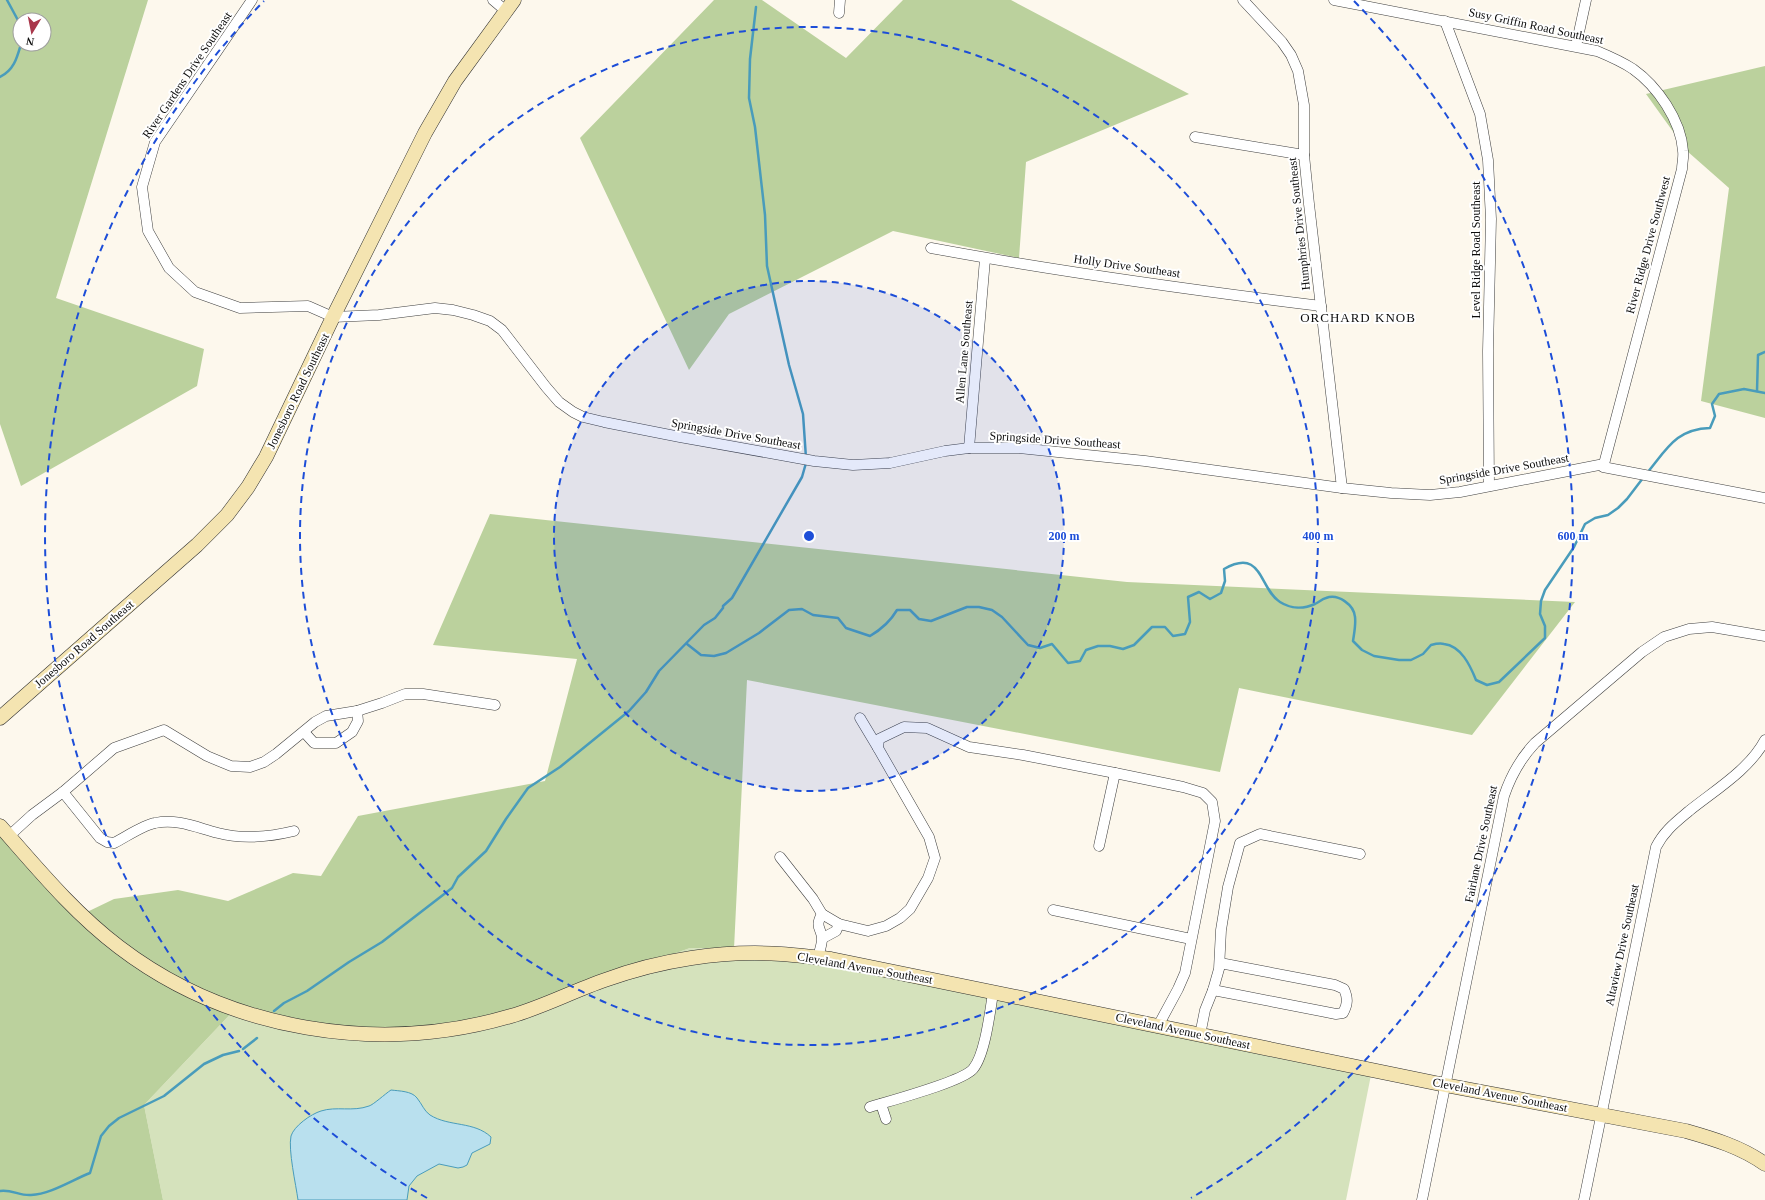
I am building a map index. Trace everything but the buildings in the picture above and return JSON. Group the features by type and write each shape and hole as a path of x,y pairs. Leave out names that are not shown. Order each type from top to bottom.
{"main road":[{"name":"Jonesboro Road Southeast","path":"0,718 197,545 227,515 248,487 266,457 334,317 446,96 455,81 510,5"},
{"name":"Cleveland Avenue Southeast","path":"4,831 62,897 118,947 157,973 200,995 241,1011 287,1024 327,1031 368,1034 406,1034 446,1030 482,1024 520,1013 606,980 657,965 716,955 780,954 818,958 993,992 1445,1085 1686,1131 1720,1141 1755,1157 1765,1164"}],"street":[{"name":"River Gardens Drive Southeast","path":"252,0 155,142 142,187 148,231 169,268 195,292 240,308 308,306 334,317"},
{"path":"493,0 510,5"},
{"path":"839,13 840,0"},
{"name":"Humphries Drive Southeast","path":"1243,0 1282,42 1291,55 1298,71 1304,105 1304,154 1342,488"},
{"name":"Susy Griffin Road Southeast","path":"1334,0 1576,46 1613,57"},
{"path":"1576,46 1586,0"},
{"name":"Level Ridge Road Southeast","path":"1445,21 1480,114 1488,160 1491,219 1488,351 1489,486"},
{"name":"River Ridge Drive Southwest","path":"1604,464 1682,169 1683,150 1678,128 1667,106 1652,86 1634,69 1613,57"},
{"path":"1195,137 1304,154"},
{"name":"Holly Drive Southeast","path":"931,248 985,258 1219,293 1321,306"},
{"name":"Allen Lane Southeast","path":"969,448 985,258"},
{"name":"Springside Drive Southeast","path":"334,317 379,315 435,308 453,310 490,321 502,330 546,387 560,402 573,412 583,417 806,460 853,465 890,463 945,451 969,448 1019,448 1078,453 1342,488 1430,495 1460,492 1604,464"},
{"path":"1604,464 1603,467 1765,498"},
{"name":"Fairlane Drive Southeast","path":"1422,1200 1504,796 1510,776 1522,756 1535,743 1642,652 1664,637 1689,629 1712,627 1765,636"},
{"path":"4,831 32,815 63,792 114,748 155,732 164,730 207,756 231,766 250,766 264,762 315,722 326,716 357,711 405,694 423,694 495,705"},
{"path":"304,732 314,743 336,742 352,732 358,721 357,711"},
{"path":"780,858 813,899 822,914 839,924 868,931 886,926 900,918 910,909 918,896 935,858 929,837 860,718"},
{"path":"878,748 879,739 904,727 927,728 969,747 1115,773 1183,787 1203,793 1212,802 1215,821 1185,973 1158,1026"},
{"name":"Altaview Drive Southeast","path":"1584,1200 1656,847 1668,828 1746,765 1760,749 1765,740"},
{"path":"1098,846 1115,773"},
{"path":"63,792 100,838 107,842 114,843 155,822 175,822 193,825 219,834 246,838 273,836 294,831"},
{"path":"1200,1035 1205,1010 1213,990 1220,964 1221,930 1228,887 1240,843 1260,834 1360,854"},
{"path":"1053,910 1191,939"},
{"path":"818,958 823,938 819,930 819,920 822,914"},
{"path":"823,938 836,931 839,924"},
{"path":"1213,990 1336,1014 1343,1013 1347,1006 1347,998 1344,989 1335,985 1220,964"},
{"path":"870,1107 957,1080 972,1070 981,1053 993,992"},
{"path":"881,1104 886,1119"}],"green space":[{"path":"0,0 148,0 56,298 204,349 197,386 21,486 0,424"},
{"path":"714,0 762,0 846,58 903,0 1011,0 1189,94 1026,162 1019,258 893,231 729,314 689,370 580,138"},
{"path":"1765,66 1765,418 1701,401 1729,188 1687,151 1646,94"},
{"path":"490,514 1127,582 1575,602 1472,735 1239,688 1220,772 747,680 734,949 690,948 488,1020 403,1034 303,1027 239,1005 144,1105 163,1200 0,1200 0,831 87,912 114,899 178,890 228,901 293,873 321,876 358,816 545,781 577,659 433,645"},
{"path":"690,948 802,952 1371,1075 1346,1200 163,1200 144,1105 239,1005 623,971"}],"water":[{"path":"391,1090 412,1094 430,1115 437,1119 477,1128 491,1137 490,1144 472,1153 467,1165 463,1167 458,1168 439,1164 417,1176 409,1186 407,1200 298,1200 290,1142 291,1136 296,1128 303,1121 317,1113 333,1109 357,1109 369,1106"}],"waterway":[{"path":"7,0 14,12"},
{"path":"756,7 750,59 749,98 755,127 765,215 767,266 789,365 803,414 806,458"},
{"path":"0,77 12,67 18,52"},
{"path":"1757,391 1758,355 1765,352"},
{"path":"1647,473 1667,448 1680,436 1698,429 1710,428 1715,416 1712,404 1719,394 1744,389 1765,393"},
{"path":"274,1011 284,1003 307,991 349,962 382,942 452,888 458,877 486,851 528,788 560,767 629,711 646,692 659,671 704,625 715,618 723,606 732,598 802,477 806,463"},
{"path":"687,644 701,655 714,656 726,653 759,633 789,610 802,609 813,615 838,618 846,628 870,636 885,625 897,610 910,610 919,619 931,621 967,607 979,607 992,610 1002,617 1028,645 1040,648 1052,644 1068,663 1080,661 1086,650 1098,646 1110,646 1123,649 1134,645 1152,627 1165,627 1173,636 1185,634 1190,622 1188,597 1199,592 1210,599 1221,593 1225,581 1224,569 1237,564 1246,563 1253,566 1259,572 1273,596 1280,602 1289,606 1298,608 1306,607 1325,598 1331,597 1345,601 1352,608 1355,617 1353,641 1362,650 1374,656 1399,660 1411,660 1423,654 1431,645 1441,644 1450,646 1455,648 1464,657 1476,680 1487,685 1499,682 1545,638 1545,626 1540,614 1541,601 1545,590 1574,547 1585,524 1595,518 1608,515 1618,508 1643,478"},
{"path":"243,1049 257,1038"},
{"path":"0,1191 8,1191 23,1195 39,1194 90,1173 101,1136 109,1126 119,1118 164,1096 204,1064 223,1055 239,1051"}],"district":[{"name":"ORCHARD KNOB","path":"1358,317"}]}
